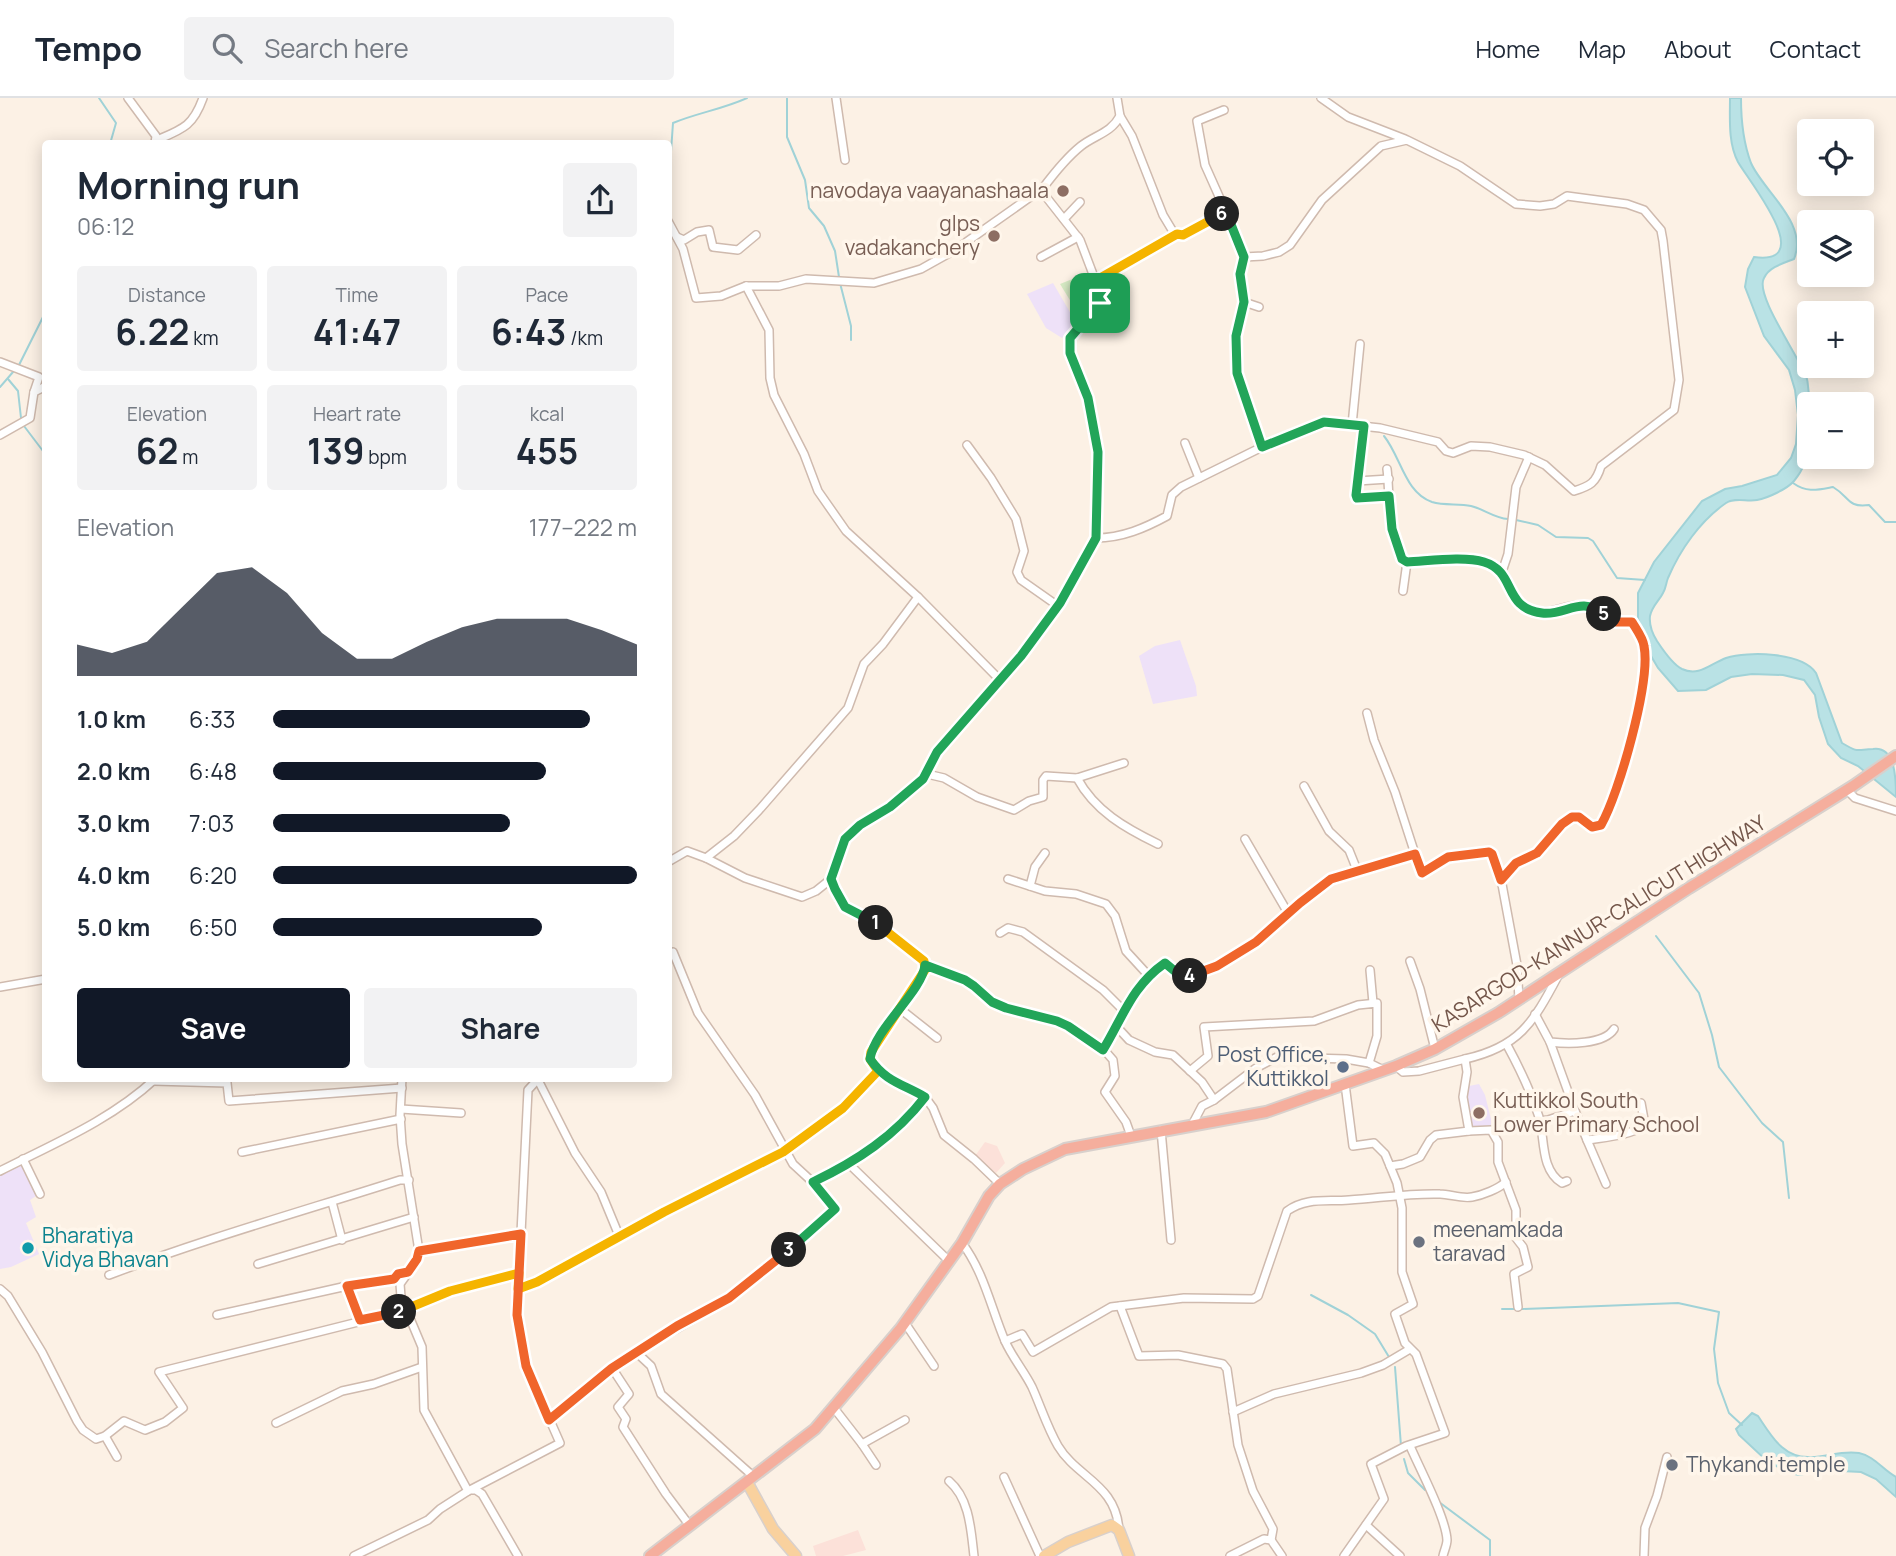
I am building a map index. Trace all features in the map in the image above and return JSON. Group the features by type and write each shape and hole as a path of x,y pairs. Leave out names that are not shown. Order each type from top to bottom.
{"highway":[{"name":"KASARGOD-KANNUR-CALICUT HIGHWAY","path":"650,1556 815,1429 905,1323 962,1243 982,1206 1000,1184 1049,1154 1065,1149 1266,1112 1383,1071 1435,1049 1519,999 1689,888 1850,788 1895,756"}],"main road":[{"path":"750,1480 773,1529 796,1556"},
{"path":"1042,1556 1068,1542 1112,1525 1119,1530 1129,1556"}],"street":[{"path":"128,98 155,140"},
{"path":"159,140 181,130 196,117 203,98"},
{"path":"836,98 845,160"},
{"path":"1117,98 1120,116 1132,136 1163,215 1177,234"},
{"path":"1096,538 1110,538 1145,528 1167,516 1172,495 1181,487 1262,447 1324,422 1364,426 1438,442 1446,452 1453,453 1471,446 1490,447 1529,457 1545,465 1574,491 1597,480 1601,466 1674,410 1679,380 1661,230 1644,210 1627,204 1567,196 1555,204 1516,204 1460,166 1407,140 1348,117 1321,98"},
{"path":"1224,110 1197,121 1205,165 1244,257 1240,274 1244,302 1236,336 1237,373 1262,447"},
{"path":"672,228 683,249 696,298 721,296 746,286 779,286 806,279 874,283 921,269 955,250 1043,188 1069,156 1084,143 1108,131 1120,116"},
{"path":"1387,132 1394,142"},
{"path":"166,136 168,140"},
{"path":"1244,257 1279,252 1290,245 1322,201 1381,146 1407,140"},
{"path":"672,860 687,852 706,858 745,878 802,897 817,891 831,879 838,853 851,832 890,807 927,774 937,752 1000,680 1058,607 1096,538 1098,452 1088,398 1070,353 1070,338 1102,298 1078,237 1047,198 1043,188"},
{"path":"1064,219 1080,202"},
{"path":"1095,281 1177,234 1183,235 1226,212"},
{"path":"677,237 684,240 696,232 709,230 713,247 738,250 756,235"},
{"path":"1041,257 1078,237"},
{"path":"746,286 769,331 770,378 774,395 804,454 818,491 846,531 918,597 1000,680"},
{"path":"1244,302 1259,307"},
{"path":"1352,425 1360,344"},
{"path":"0,362 39,377 30,418 0,435"},
{"path":"34,392 42,388"},
{"path":"1364,426 1357,498 1389,496"},
{"path":"1185,443 1199,478"},
{"path":"967,445 1016,519 1024,551 1017,572 1021,580 1058,607"},
{"path":"1502,572 1508,554 1516,487 1529,457"},
{"path":"1387,469 1392,529 1402,559 1407,562 1484,562 1502,572 1511,596 1525,607 1541,613 1578,605 1595,606 1616,622 1632,622 1645,649 1639,706 1616,789 1601,825 1592,827 1579,817 1572,817 1562,824 1537,853 1516,863 1501,880"},
{"path":"1357,481 1389,480"},
{"path":"1402,591 1407,562"},
{"path":"706,858 734,836 759,810 848,708 864,664 883,644 918,597"},
{"path":"1367,713 1374,740 1395,792 1422,873 1448,857 1491,852 1501,880 1517,965 1519,999"},
{"path":"927,774 944,778 977,797 1014,810 1043,797 1045,773 1077,778 1124,763"},
{"path":"1077,778 1082,788 1115,822 1158,844"},
{"path":"1304,786 1329,831 1349,850 1357,870"},
{"path":"1850,788 1855,798 1896,811"},
{"path":"1245,839 1288,913"},
{"path":"1030,886 1035,867 1045,853"},
{"path":"1103,1050 1117,1027 1123,1010 1149,975 1165,963 1183,978 1217,966 1256,942 1331,879 1415,854"},
{"path":"831,879 839,900 845,907 876,923 924,961 925,965 965,980 992,1002 1006,1008 1068,1026 1103,1050 1113,1060 1115,1069 1115,1076 1105,1093 1126,1122 1131,1136"},
{"path":"1008,879 1045,891 1076,894 1106,904 1115,916 1126,951 1149,975"},
{"path":"1000,933 1008,928 1023,932 1103,989 1123,1010"},
{"path":"549,1420 612,1368 729,1298 835,1209 813,1182 793,1164 755,1095 698,1013 673,952"},
{"path":"1410,961 1435,1049"},
{"path":"925,965 921,977 871,1052 870,1059 878,1071 897,1084 925,1097 933,1108 944,1135 1000,1184"},
{"path":"1370,970 1373,1003"},
{"path":"1396,1066 1403,1072 1419,1071 1507,1045 1525,1029 1560,972"},
{"path":"0,987 42,980"},
{"path":"1190,1071 1208,1056 1204,1027 1314,1021 1359,1005 1377,1003 1376,1047 1369,1063"},
{"path":"899,1008 937,1038"},
{"path":"1535,1014 1550,1042 1606,1184"},
{"path":"1117,1027 1129,1040 1155,1052 1173,1055 1202,1082 1214,1100"},
{"path":"1550,1042 1599,1039 1611,1034 1614,1029"},
{"path":"1507,1045 1540,1121 1544,1153 1555,1179 1562,1183 1567,1181"},
{"path":"1192,1125 1202,1106 1256,1068 1277,1057 1325,1057 1369,1063 1383,1071"},
{"path":"1465,1059 1467,1072 1464,1097 1469,1131"},
{"path":"518,1289 537,1282 664,1212 785,1150 843,1108 878,1071"},
{"path":"0,1171 111,1113 153,1082"},
{"path":"203,1082 227,1083 229,1101 402,1088"},
{"path":"402,1082 401,1119 419,1251 417,1259 400,1284 401,1297 422,1347 424,1410 468,1491"},
{"path":"354,1556 428,1520 468,1491 560,1443 526,1366 517,1315 528,1090 535,1082"},
{"path":"540,1082 575,1153 601,1192 620,1238"},
{"path":"1344,1556 1384,1499 1371,1464 1445,1433 1416,1354 1405,1343 1395,1314 1413,1304 1402,1272 1400,1194 1385,1154 1374,1143 1353,1146 1345,1084"},
{"path":"813,1182 836,1173 894,1132 925,1097"},
{"path":"1587,1140 1634,1131 1645,1125 1642,1103"},
{"path":"401,1109 461,1113"},
{"path":"1540,1121 1575,1111"},
{"path":"242,1152 401,1119"},
{"path":"1161,1130 1171,1240"},
{"path":"1391,1166 1420,1157 1436,1135 1491,1130 1498,1142 1498,1162 1516,1210 1516,1238 1523,1247 1528,1267 1514,1274 1518,1307"},
{"path":"23,1159 40,1194"},
{"path":"849,1164 949,1261"},
{"path":"109,1275 237,1230 400,1180 408,1180"},
{"path":"1005,1341 1022,1334 1033,1352 1111,1307 1184,1298 1253,1299 1258,1296 1287,1211 1298,1203 1400,1194 1471,1197 1506,1182"},
{"path":"332,1202 342,1240"},
{"path":"258,1264 414,1217"},
{"path":"419,1251 521,1234"},
{"path":"962,1243 974,1260 1005,1341 1031,1386 1046,1426 1063,1454 1100,1486 1113,1505 1119,1530"},
{"path":"217,1315 347,1286 394,1279 398,1274 408,1272"},
{"path":"0,1289 8,1296 42,1352 83,1430 96,1438 105,1436 124,1421 145,1430 165,1422 183,1408 159,1372 406,1310 450,1291 519,1273"},
{"path":"347,1286 360,1320"},
{"path":"1120,1306 1139,1356 1178,1355 1223,1364 1227,1369 1240,1453 1253,1491 1273,1529 1271,1540 1282,1556"},
{"path":"905,1323 934,1366"},
{"path":"1233,1412 1274,1394 1361,1373 1383,1365 1410,1349"},
{"path":"636,1352 651,1366 661,1394 750,1480"},
{"path":"275,1423 342,1391 374,1384 422,1367"},
{"path":"612,1368 629,1394 618,1407 626,1419 623,1427 690,1526"},
{"path":"834,1408 876,1465"},
{"path":"862,1444 905,1420"},
{"path":"105,1436 117,1457"},
{"path":"1410,1446 1446,1536 1443,1556"},
{"path":"1644,1556 1645,1528 1667,1457"},
{"path":"1004,1478 1042,1556"},
{"path":"950,1482 957,1488 969,1517 974,1556"},
{"path":"468,1491 476,1490 482,1494 518,1556"},
{"path":"1366,1525 1400,1556"},
{"path":"1230,1556 1264,1539 1271,1540"}],"shaded area":[{"path":"1053,283 1071,314 1078,320 1062,338 1046,328 1027,294"},
{"path":"1180,640 1197,696 1153,704 1139,656 1155,646"},
{"name":"Kuttikkol South Lower Primary School","path":"1479,1084 1485,1095 1493,1127 1472,1126 1466,1099 1467,1090 1469,1086"},
{"path":"985,1142 997,1146 1005,1163 996,1173 975,1156"},
{"name":"Bharatiya Vidya Bhavan","path":"23,1164 39,1194 30,1200 36,1217 26,1223 39,1254 0,1269 0,1176"},
{"path":"858,1530 866,1550 843,1556 816,1556 813,1546"}],"green space":[{"path":"1080,276 1091,298 1076,310 1060,284"}],"water":[{"path":"1730,98 1741,98 1743,131 1751,163 1783,208 1795,233 1797,246 1794,259 1769,271 1763,286 1772,312 1797,359 1797,378 1807,379 1808,392 1797,392 1797,407 1789,370 1764,336 1745,287 1748,269 1754,257 1772,256 1780,248 1780,236 1765,202 1738,162 1730,131"},
{"path":"1797,430 1797,469 1802,469 1791,484 1761,499 1730,501 1699,527 1673,567 1664,591 1651,612 1650,626 1668,656 1678,667 1688,671 1699,671 1726,658 1747,654 1787,657 1809,666 1816,673 1842,743 1857,750 1881,750 1890,758 1895,774 1896,797 1858,766 1841,758 1828,744 1815,695 1804,680 1783,675 1752,674 1731,677 1706,690 1678,691 1651,656 1638,619 1638,593 1654,562 1702,501 1725,489 1777,475 1791,458"},
{"path":"1752,1413 1758,1416 1785,1450 1793,1454 1811,1457 1853,1452 1869,1457 1896,1477 1896,1497 1876,1479 1861,1472 1822,1470 1799,1475 1768,1462 1736,1429"}],"waterway":[{"path":"99,98 116,123 111,140"},
{"path":"672,140 673,123 747,98"},
{"path":"787,98 787,137 805,180 809,208 824,226 835,251 839,277"},
{"path":"840,283 851,326 851,340"},
{"path":"19,365 42,319"},
{"path":"0,387 13,372"},
{"path":"8,379 18,391 21,418"},
{"path":"24,426 42,450"},
{"path":"1384,436 1409,483 1423,497 1437,503 1471,506 1508,519"},
{"path":"1793,483 1817,490 1833,487 1852,503 1869,505 1885,522 1896,522"},
{"path":"1516,520 1538,525 1556,537 1588,538 1593,541 1617,578 1645,580"},
{"path":"1656,936 1699,993 1719,1067 1762,1123 1783,1142 1789,1198"},
{"path":"1311,1295 1348,1315 1375,1334 1389,1357"},
{"path":"1522,1309 1678,1303 1719,1312 1714,1349 1718,1383 1729,1413 1742,1425"},
{"path":"1502,1309 1516,1309"},
{"path":"1395,1367 1401,1446"},
{"path":"1404,1459 1408,1473 1425,1490"},
{"path":"1439,1502 1490,1540 1490,1556"}],"place":[{"name":"navodaya vaayanashaala","path":"1063,191"},
{"name":"glps vadakanchery","path":"994,236"},
{"name":"Post Office, Kuttikkol","path":"1343,1067"},
{"name":"Kuttikkol South Lower Primary School","path":"1479,1113"},
{"name":"meenamkada taravad","path":"1419,1242"},
{"name":"Bharatiya Vidya Bhavan","path":"28,1248"},
{"name":"Thykandi temple","path":"1672,1465"}],"route":[{"path":"1100,303 1070,338 1070,353 1088,398 1095,428 1098,452 1096,538 1060,603 1021,656 937,752 923,779 890,807 851,832 838,853 831,879 839,900 845,907 876,923 924,961 925,965 921,977 871,1052 870,1059 878,1071 843,1108 783,1152 664,1212 537,1282 518,1289 519,1273 450,1291 406,1310 360,1320 347,1286 394,1279 398,1274 408,1272 419,1251 521,1234 520,1244 519,1273 517,1315 526,1366 549,1420 612,1368 677,1326 729,1298 832,1214 835,1209 813,1182 836,1173 872,1150 894,1132 925,1097 897,1084 878,1071 870,1059 871,1052 894,1015 921,977 925,970 925,965 965,980 992,1002 1006,1008 1068,1026 1103,1050 1117,1027 1123,1010 1149,975 1165,963 1183,978 1217,966 1256,942 1331,879 1415,854 1422,873 1448,857 1491,852 1501,880 1516,863 1537,853 1552,839 1562,824 1572,817 1579,817 1592,827 1601,825 1619,781 1641,695 1645,649 1632,622 1616,622 1595,606 1578,605 1541,613 1525,607 1511,596 1502,572 1484,562 1407,562 1402,559 1392,529 1389,496 1364,499 1357,498 1356,495 1364,426 1324,422 1262,447 1237,373 1236,336 1244,302 1240,274 1244,257 1226,212 1183,235 1177,234 1095,281 1102,298 1100,303"}]}
